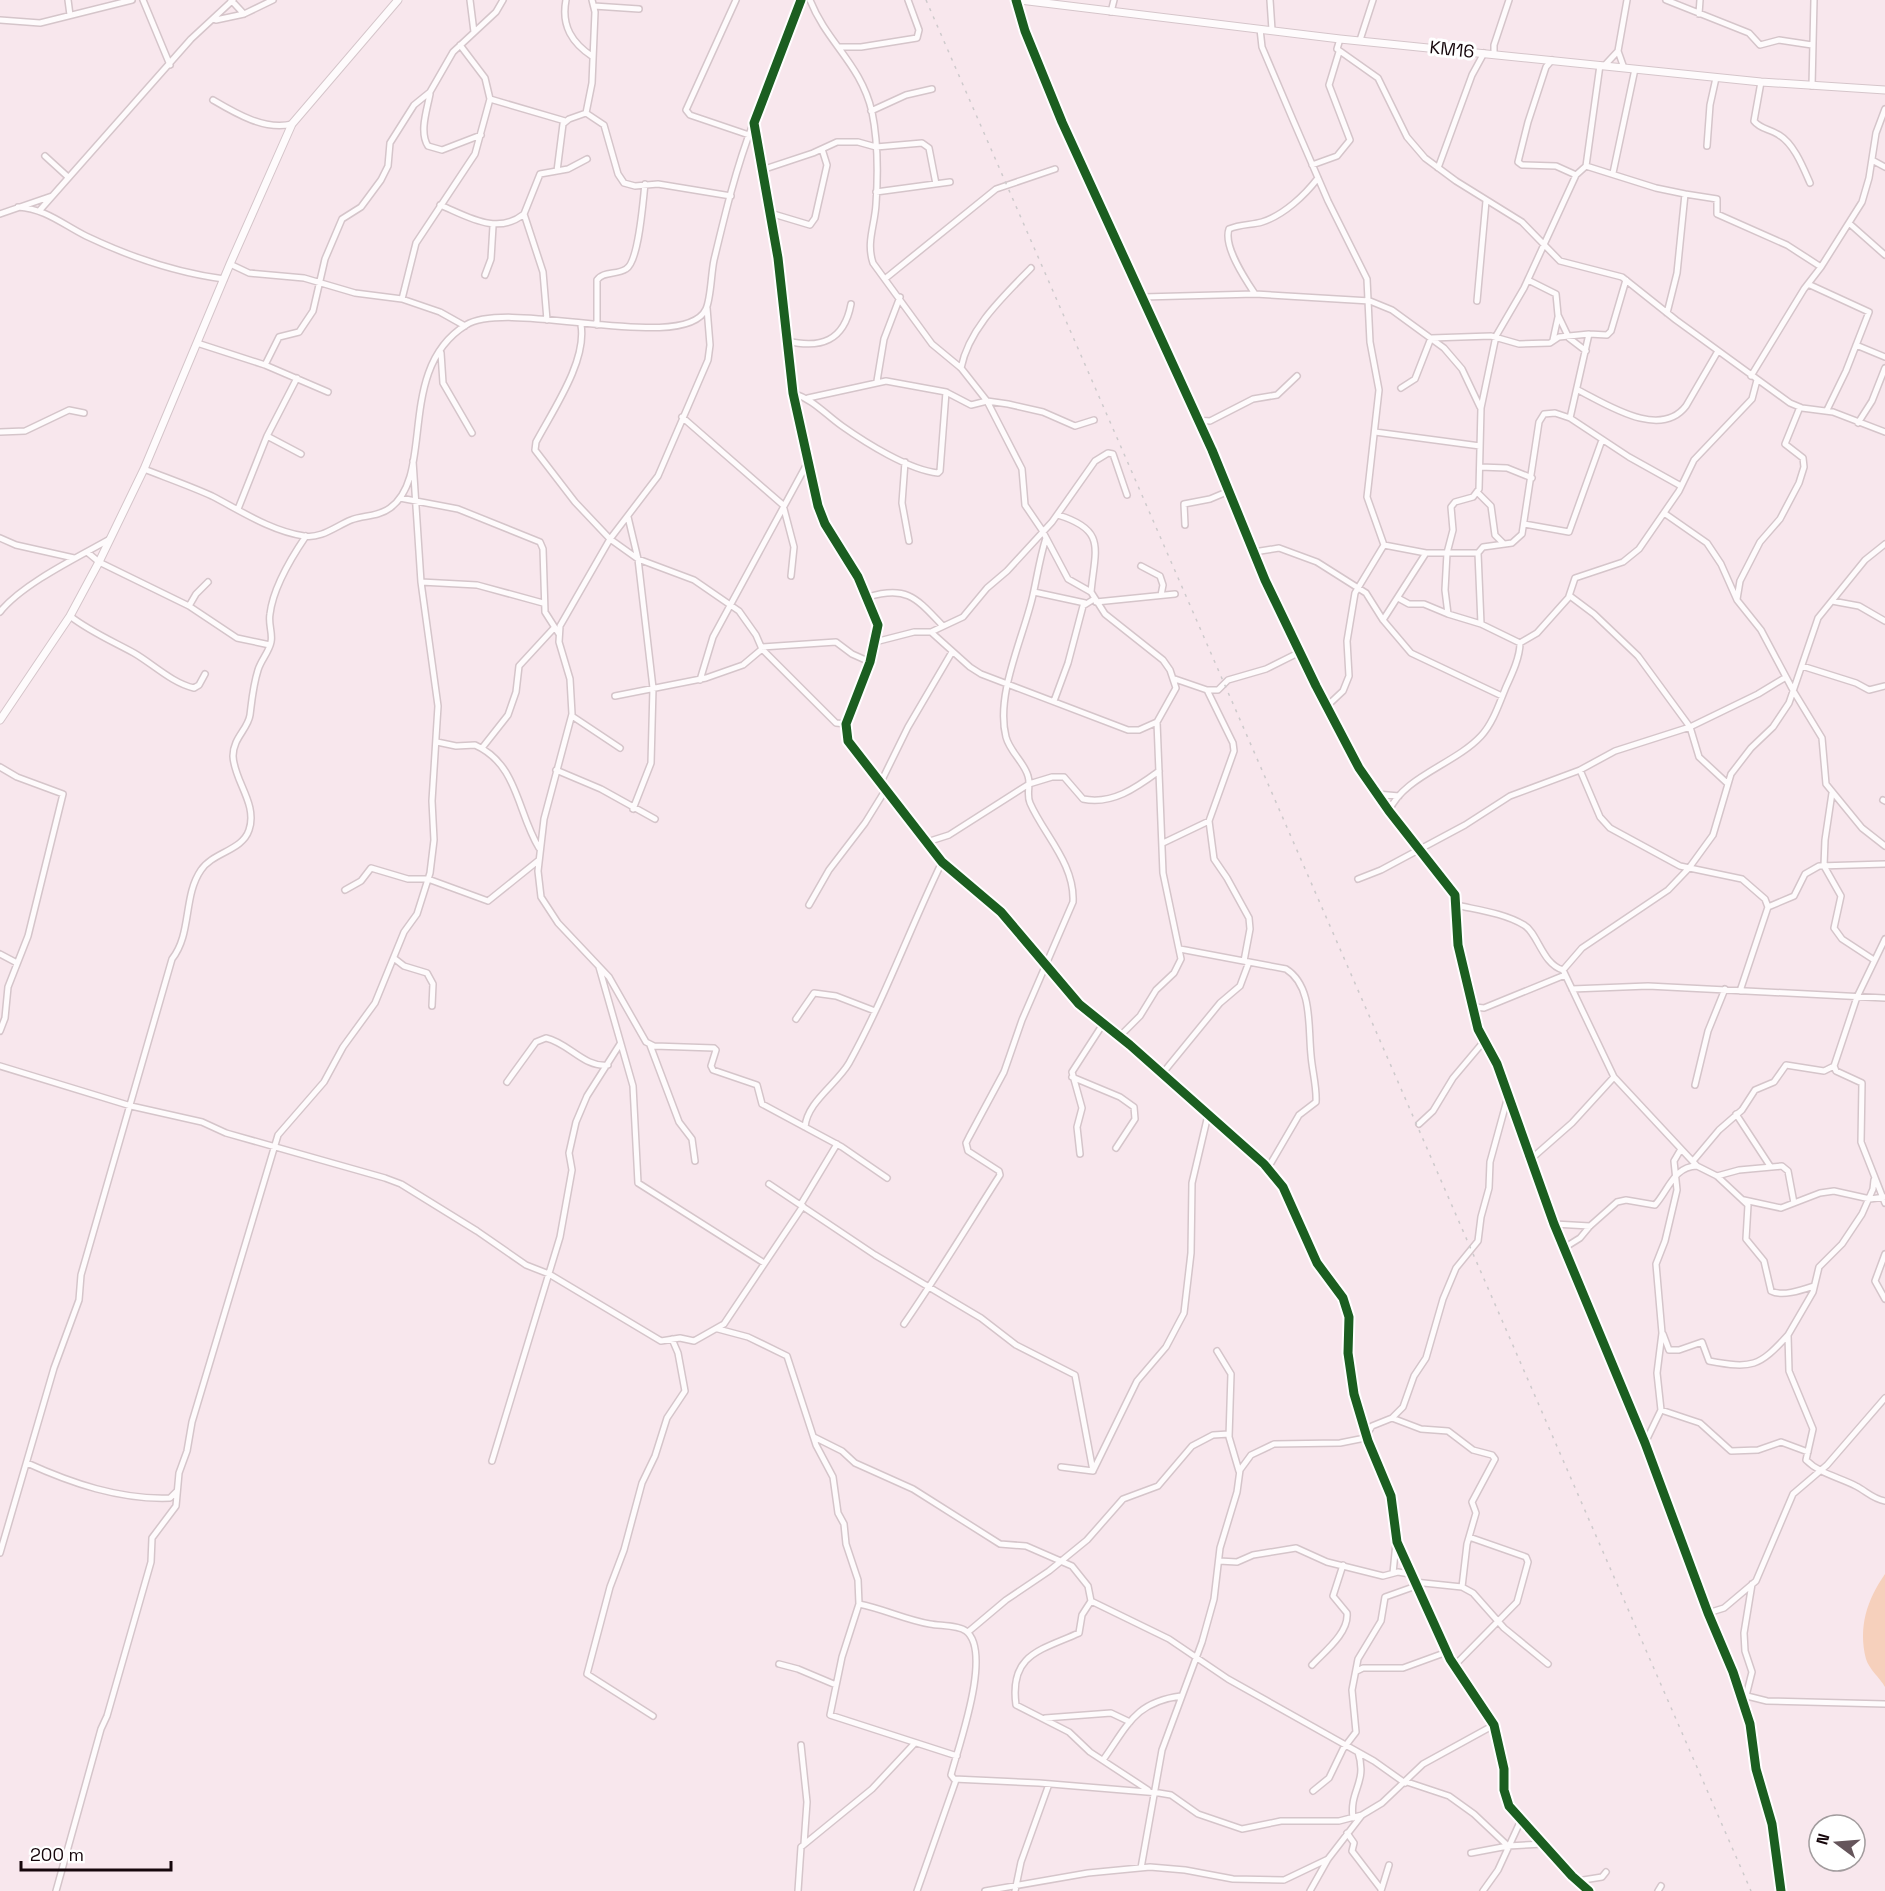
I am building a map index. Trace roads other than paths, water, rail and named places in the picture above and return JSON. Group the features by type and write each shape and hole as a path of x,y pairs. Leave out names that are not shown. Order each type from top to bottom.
{"street":[{"path":"68,0 70,15"},
{"path":"0,20 40,23 132,0"},
{"path":"143,0 170,65"},
{"path":"40,210 191,39 214,21 232,0 244,14"},
{"path":"214,21 244,14 273,0"},
{"path":"0,720 70,616 99,562 144,469 292,124 398,0"},
{"path":"471,0 474,32"},
{"path":"481,135 448,149 428,147 424,140 424,130 430,92 448,59 496,12 503,0"},
{"path":"566,0 565,17 568,30 578,46 593,57"},
{"path":"736,0 686,110 690,115 749,135"},
{"path":"695,1161 692,1139 679,1122 650,1045 643,1038 617,989 597,963 545,907 538,887 540,849 549,792 572,716 570,679 559,634 560,626 610,539 658,476 708,360 710,345 707,308 714,262 731,196 749,135 801,0"},
{"path":"810,0 822,25 859,76 871,111 876,147 876,192 869,248 873,263 933,344 961,368 987,401 1022,470 1025,505 1042,530 1068,579 1091,592"},
{"path":"840,47 917,39 919,30 908,0"},
{"path":"1018,0 1025,31 1062,122 1143,297 1300,652 1355,760 1389,812 1455,896 1458,945 1475,1007 1478,1029 1503,1079 1507,1099 1554,1224 1645,1443 1708,1613 1743,1695 1750,1724 1756,1770 1774,1832 1782,1891"},
{"name":"KM16","path":"1018,0 1052,2 1111,12 1340,39 1716,78 1885,90"},
{"path":"1111,12 1114,0"},
{"path":"1270,0 1272,30"},
{"path":"1360,40 1373,0"},
{"path":"1494,54 1494,45 1509,0"},
{"path":"1624,68 1618,51 1627,0"},
{"path":"1666,0 1749,33 1760,45 1779,40 1812,45"},
{"path":"1700,0 1700,14"},
{"path":"1812,86 1814,0"},
{"path":"586,113 592,83 593,3 639,9"},
{"path":"1260,29 1262,47 1312,165 1367,279 1370,301 1370,342 1379,390 1367,497 1384,545"},
{"path":"1312,165 1337,156 1350,140 1329,85 1339,52 1337,46 1340,39"},
{"path":"402,299 416,243 475,154 490,99 485,78 460,45"},
{"path":"1505,544 1496,535 1491,506 1478,493 1481,408 1496,336 1528,280 1576,175 1586,166 1603,65 1618,51"},
{"path":"1339,52 1378,78 1407,137 1419,153 1486,201 1522,222 1560,261 1611,272 1626,280 1779,397 1800,407 1827,410 1885,432"},
{"path":"1438,168 1472,75 1484,53"},
{"path":"1552,60 1546,67 1531,112 1518,162 1521,165 1563,167 1576,175"},
{"path":"1612,173 1635,69"},
{"path":"1707,146 1710,105 1716,78"},
{"path":"1761,82 1754,121 1757,126 1779,135 1786,141 1810,183"},
{"path":"871,111 906,95 932,89"},
{"path":"265,365 279,337 301,330 314,311 318,282 342,219 367,201 388,166 390,144 414,105 430,92"},
{"path":"490,99 565,120 586,113"},
{"path":"213,100 255,121 278,126 292,124"},
{"path":"1751,375 1862,202 1876,133 1885,109"},
{"path":"586,113 604,125 618,174 624,183 731,196"},
{"path":"557,171 565,120"},
{"path":"754,123 770,213 792,393 820,514 868,597 878,625 870,662 846,724 848,741 942,862 994,905 1079,1004 1162,1074 1276,1176 1291,1202 1317,1263 1343,1298 1348,1317 1348,1353 1354,1394 1366,1436 1391,1496 1397,1542 1454,1666 1494,1725 1504,1769 1506,1798 1521,1820 1589,1891"},
{"path":"762,170 837,142 847,141 876,147 924,144 929,148 936,184"},
{"path":"770,213 810,225 814,218 827,165 822,149"},
{"path":"45,156 68,177"},
{"path":"547,320 543,272 524,214 540,174 544,171 557,171 587,159"},
{"path":"1872,160 1885,167"},
{"path":"1586,166 1656,188 1717,199 1717,214 1776,240 1821,267"},
{"path":"886,278 996,189 1054,169"},
{"path":"1255,294 1236,262 1228,238 1229,229 1262,222 1279,214 1306,192 1318,178"},
{"path":"876,192 950,182"},
{"path":"597,325 597,280 602,275 625,270 630,266 638,239 645,184"},
{"path":"1667,313 1677,273 1685,194"},
{"path":"0,214 53,195"},
{"path":"1477,301 1486,201"},
{"path":"440,205 493,226 524,214"},
{"path":"18,207 40,210 83,234 120,249 186,271 224,279"},
{"path":"1850,224 1885,255"},
{"path":"485,275 491,259 493,226"},
{"path":"230,264 249,273 318,282 355,293 402,299 440,312 465,326"},
{"path":"961,368 968,344 977,329 1031,268"},
{"path":"1528,280 1556,294 1558,315 1552,342"},
{"path":"1431,338 1496,336 1519,344 1552,342 1559,337 1607,335 1611,331 1626,280"},
{"path":"1808,284 1869,312 1846,371 1827,410"},
{"path":"1143,297 1255,294 1370,301 1392,310 1431,338 1462,369 1481,408"},
{"path":"877,381 884,339 900,297"},
{"path":"787,341 807,344 826,341 836,336 844,328 851,304"},
{"path":"144,469 238,509 274,528 306,537 318,535 351,520 384,512 400,498 408,487 421,399 441,352 465,326 492,318 547,320 581,325 667,326 698,319 707,308"},
{"path":"1558,315 1569,338 1586,351"},
{"path":"581,325 582,342 578,358 536,442 535,450 575,502 610,539 638,559 694,580 731,605 748,622 762,648 836,723 846,724"},
{"path":"1570,418 1589,334"},
{"path":"1401,388 1415,380 1431,338"},
{"path":"197,343 265,365 328,392"},
{"path":"1856,345 1885,357"},
{"path":"1578,390 1634,416 1671,418 1680,414 1686,406 1718,351"},
{"path":"438,363 443,383 472,433"},
{"path":"1858,423 1872,401 1885,368"},
{"path":"1197,420 1210,422 1253,399 1277,395 1297,376"},
{"path":"238,509 267,436 297,378"},
{"path":"1389,812 1399,796 1478,738 1502,696 1520,644 1541,629 1569,596 1575,579 1618,564 1633,555 1664,513 1694,460 1752,399 1757,380"},
{"path":"808,398 877,381 905,383 946,392 971,405 987,401 1043,412 1075,426 1094,420"},
{"path":"792,393 808,398 843,427 905,462 938,473 946,392"},
{"path":"1737,600 1740,581 1760,542 1780,519 1803,473 1803,458 1785,444 1800,407"},
{"path":"0,432 25,431 69,410 84,413"},
{"path":"1481,624 1478,553 1483,547 1505,544 1520,538 1541,418 1549,412 1570,418 1602,440 1681,486"},
{"path":"682,417 783,505 794,547 791,576"},
{"path":"1375,432 1480,446"},
{"path":"267,436 301,453"},
{"path":"1524,524 1569,532 1602,440"},
{"path":"875,642 914,632 931,632 963,617 1058,514 1092,464 1108,453 1113,454 1126,495"},
{"path":"56,1891 101,1729 135,1624 152,1558 152,1538 174,1510 178,1473 187,1451 192,1422 274,1147 281,1129 324,1082 343,1047 375,1004 404,932 417,914 428,879 434,840 432,792 438,706 421,582 415,501 417,492 413,461"},
{"path":"700,680 709,644 808,462"},
{"path":"905,462 902,503 909,541"},
{"path":"1480,467 1507,468 1532,478"},
{"path":"1185,525 1184,504 1210,499 1229,491"},
{"path":"1448,614 1445,590 1447,554 1453,530 1452,505 1478,493"},
{"path":"400,498 458,509 540,542 543,549 543,603 545,612 559,634"},
{"path":"1664,513 1707,543 1726,573 1737,600 1761,630 1822,738 1823,777 1832,793 1862,828 1885,846"},
{"path":"931,632 970,667 1006,685 1128,730 1139,730 1157,722 1171,700 1176,688 1175,679 1163,660 1105,614 1095,601 1091,592 1094,538 1085,525 1058,514"},
{"path":"628,517 638,559 653,688 651,763 633,809"},
{"path":"0,1553 54,1368 79,1300 81,1275 172,959 183,943 196,880 208,861 244,839 249,830 249,807 233,759 234,749 248,720 257,672 270,645 272,607 291,560 306,537"},
{"path":"0,538 16,545 75,558"},
{"path":"904,1324 1000,1175 999,1171 968,1151 966,1143 981,1111 1004,1072 1022,1020 1069,914 1073,893 1060,854 1029,800 1027,773 1006,737 1006,685 1034,592 1037,567 1046,538"},
{"path":"0,612 9,602 75,558 110,539"},
{"path":"1475,1007 1484,1008 1564,972 1582,948 1668,890 1689,868 1713,835 1727,783 1744,756 1779,717 1794,692 1816,623 1865,560 1885,543"},
{"path":"1384,545 1426,553 1478,553"},
{"path":"1327,706 1343,691 1349,676 1347,641 1357,588 1384,545"},
{"path":"1254,552 1270,548 1287,549 1317,562 1366,593 1383,620 1411,653 1502,696"},
{"path":"87,552 99,562 189,606 237,638 270,645"},
{"path":"1383,620 1426,553"},
{"path":"1141,566 1160,576 1163,585 1161,595"},
{"path":"1726,573 1740,581"},
{"path":"189,606 196,594 208,582"},
{"path":"421,582 477,585 543,603"},
{"path":"868,597 891,591 911,596 943,627 948,646"},
{"path":"1034,592 1085,603 1175,594"},
{"path":"1569,596 1594,614 1638,656 1690,727 1699,757 1727,783"},
{"path":"1398,598 1409,604 1424,604 1481,624 1520,644"},
{"path":"1832,601 1859,606 1885,621"},
{"path":"1054,701 1085,603"},
{"path":"70,616 82,626 134,653 181,683 194,687 199,685 205,674"},
{"path":"482,748 508,715 516,692 519,666 554,628"},
{"path":"615,696 700,680 743,665 762,648 836,642 852,654 870,662"},
{"path":"809,905 829,870 865,822 908,727 952,652"},
{"path":"1175,679 1207,690 1218,690 1228,680 1266,669 1300,652"},
{"path":"1802,666 1856,683 1869,690 1885,686"},
{"path":"1358,879 1381,870 1465,825 1510,796 1580,770 1615,751 1690,727 1758,694 1786,677"},
{"path":"1162,1074 1220,1003 1240,986 1247,962 1249,918 1214,859 1209,821 1234,751 1233,743 1216,703 1207,690"},
{"path":"572,716 620,748"},
{"path":"1119,1037 1140,1016 1156,990 1179,967 1180,950 1165,891 1157,722"},
{"path":"437,742 456,746 475,745 482,748 510,775 528,826 540,849"},
{"path":"0,767 17,777 63,794 28,936 8,987 5,1018 0,1031"},
{"path":"556,770 601,789 633,809 655,819"},
{"path":"1580,770 1605,824 1662,856 1689,868 1742,879 1765,899 1768,907"},
{"path":"927,842 949,835 1029,783 1052,777 1064,777 1083,799 1102,801 1133,789 1159,771"},
{"path":"1832,793 1825,840 1824,866 1841,896 1834,923 1836,931 1846,943 1874,960"},
{"path":"1377,794 1399,796"},
{"path":"1163,843 1209,821"},
{"path":"345,890 361,881 371,868 408,879 428,879 488,901 539,860"},
{"path":"805,1127 809,1112 848,1065 875,1011 926,891 942,862"},
{"path":"1740,991 1768,907 1774,902 1791,898 1805,874 1814,867 1885,864"},
{"path":"1456,905 1496,914 1525,925 1551,963 1564,972 1614,1077 1695,1164 1717,1176 1744,1200 1749,1208 1746,1239 1764,1261 1771,1290 1775,1293 1797,1291 1814,1286"},
{"path":"1744,1200 1781,1208 1820,1193 1834,1191 1870,1199 1884,1199 1874,1180 1861,1142 1862,1083 1836,1071 1834,1066 1857,997 1885,939"},
{"path":"1180,950 1286,969 1293,974 1309,1009 1309,1043 1316,1102 1299,1115 1268,1168"},
{"path":"0,954 18,963"},
{"path":"395,959 404,966 427,973 433,984 432,1006"},
{"path":"597,963 633,1086 638,1183 764,1263"},
{"path":"1572,989 1648,986 1664,989 1725,989 1885,998"},
{"path":"1695,1085 1708,1031 1725,989"},
{"path":"796,1019 814,993 836,996 875,1011"},
{"path":"1477,1020 1484,1008"},
{"path":"1080,1154 1077,1127 1082,1108 1072,1077 1073,1066 1103,1024"},
{"path":"507,1082 537,1042 546,1038 564,1046 594,1065 608,1065"},
{"path":"1419,1124 1433,1111 1453,1078 1485,1040"},
{"path":"492,1461 560,1237 572,1170 569,1153 576,1122 587,1096 620,1044"},
{"path":"650,1045 714,1048 716,1050 711,1066 713,1070 758,1085 762,1104 837,1144 887,1178"},
{"path":"1564,1248 1580,1238 1617,1202 1624,1200 1655,1205 1674,1179 1686,1168 1695,1164 1755,1090 1774,1082 1786,1065 1824,1071 1834,1066"},
{"path":"0,1066 131,1106 201,1122 226,1133 401,1184 526,1265 549,1274 656,1339 694,1341 724,1324 802,1205 837,1144"},
{"path":"1072,1077 1120,1097 1134,1107 1135,1119 1116,1148"},
{"path":"1531,1159 1572,1123 1614,1077"},
{"path":"1239,1473 1251,1455 1274,1444 1340,1443 1366,1436 1372,1426 1392,1418 1408,1398 1414,1376 1426,1358 1443,1299 1456,1268 1478,1241 1481,1217 1489,1188 1490,1162 1507,1099"},
{"path":"1736,1114 1770,1166"},
{"path":"1092,1472 1137,1382 1166,1347 1184,1313 1191,1253 1192,1183 1208,1115"},
{"path":"1645,1443 1661,1410 1657,1374 1662,1333 1656,1263 1665,1241 1677,1190 1674,1179 1674,1161 1681,1149"},
{"path":"1717,1176 1779,1165 1787,1169 1794,1203"},
{"path":"1662,1333 1669,1350 1679,1350 1702,1342 1709,1361 1747,1365 1761,1361 1788,1335 1814,1286 1819,1267 1849,1236 1870,1199 1874,1180"},
{"path":"769,1184 929,1288 981,1318 1016,1345 1075,1375 1092,1472"},
{"path":"1554,1224 1590,1226"},
{"path":"1885,1254 1875,1281 1885,1299"},
{"path":"718,1329 748,1337 787,1356 814,1437 832,1477 838,1513 844,1524 846,1544 856,1573 859,1604 836,1685 832,1717 957,1756"},
{"path":"1788,1335 1789,1371 1813,1429 1806,1460 1820,1472 1857,1487 1874,1499 1885,1501"},
{"path":"652,1716 587,1674 610,1587 624,1551 642,1483 656,1456 667,1418 685,1390 678,1353 672,1339"},
{"path":"1141,1868 1152,1792 1162,1750 1196,1658 1214,1599 1219,1561 1237,1492 1239,1473 1229,1434 1231,1374 1217,1351"},
{"path":"1708,1613 1724,1608 1758,1577 1793,1494 1820,1472 1885,1398"},
{"path":"1661,1410 1700,1423 1731,1451 1758,1450 1781,1442 1808,1452"},
{"path":"1392,1418 1421,1429 1448,1431 1473,1450 1494,1457 1495,1463 1473,1500 1476,1513 1469,1537 1462,1587"},
{"path":"968,1632 1006,1600 1087,1540 1123,1499 1149,1491 1167,1479 1192,1446 1213,1436 1229,1434"},
{"path":"814,1437 842,1451 855,1463 913,1490 1000,1544 1026,1546 1072,1566 1088,1586 1090,1601 1082,1615 1079,1633 1026,1658 1021,1666 1016,1705 1069,1732 1103,1760 1152,1792"},
{"path":"27,1463 63,1479 126,1496 170,1498 177,1490"},
{"path":"1061,1467 1092,1472"},
{"path":"1454,1666 1517,1602 1528,1559 1469,1537"},
{"path":"1393,1573 1397,1542"},
{"path":"1219,1561 1237,1562 1253,1556 1296,1548 1322,1561 1383,1576 1393,1573 1410,1574"},
{"path":"1312,1665 1340,1634 1347,1621 1347,1613 1335,1602 1333,1593 1343,1565"},
{"path":"1313,1791 1329,1778 1356,1732 1352,1698 1359,1656 1381,1621 1386,1597 1415,1584 1462,1587 1477,1597 1497,1621 1548,1664"},
{"path":"1743,1695 1752,1672 1745,1651 1744,1633 1752,1584"},
{"path":"1090,1601 1168,1640 1239,1685 1262,1696 1293,1718 1358,1752 1406,1783 1449,1796 1474,1814 1509,1846"},
{"path":"859,1604 884,1608 920,1622 968,1632 975,1649 974,1692 951,1774 956,1780 1049,1784 1171,1795 1192,1811 1242,1829 1281,1821 1339,1821 1362,1815"},
{"path":"1356,1672 1363,1668 1403,1668 1447,1652"},
{"path":"778,1664 798,1669 836,1685"},
{"path":"1743,1695 1767,1701 1885,1704"},
{"path":"1103,1760 1130,1722 1154,1701 1181,1696"},
{"path":"1044,1718 1111,1713 1130,1722"},
{"path":"1310,1891 1328,1859 1362,1815 1406,1783 1423,1764 1494,1725"},
{"path":"798,1891 800,1850 804,1844 872,1789 914,1744"},
{"path":"801,1745 807,1802 804,1844"},
{"path":"1353,1818 1353,1799 1362,1777 1358,1752"},
{"path":"917,1891 956,1780"},
{"path":"1014,1889 1049,1784"},
{"path":"1483,1891 1498,1870 1521,1820"},
{"path":"1347,1833 1354,1843 1352,1851 1381,1890"},
{"path":"1471,1853 1509,1846 1544,1844"},
{"path":"985,1891 1014,1889 1088,1873 1141,1868 1185,1870 1233,1879 1284,1880 1328,1859"},
{"path":"1381,1890 1389,1865"},
{"path":"1577,1881 1602,1877 1606,1872"}],"railway":[{"path":"926,0 1751,1891"}]}
